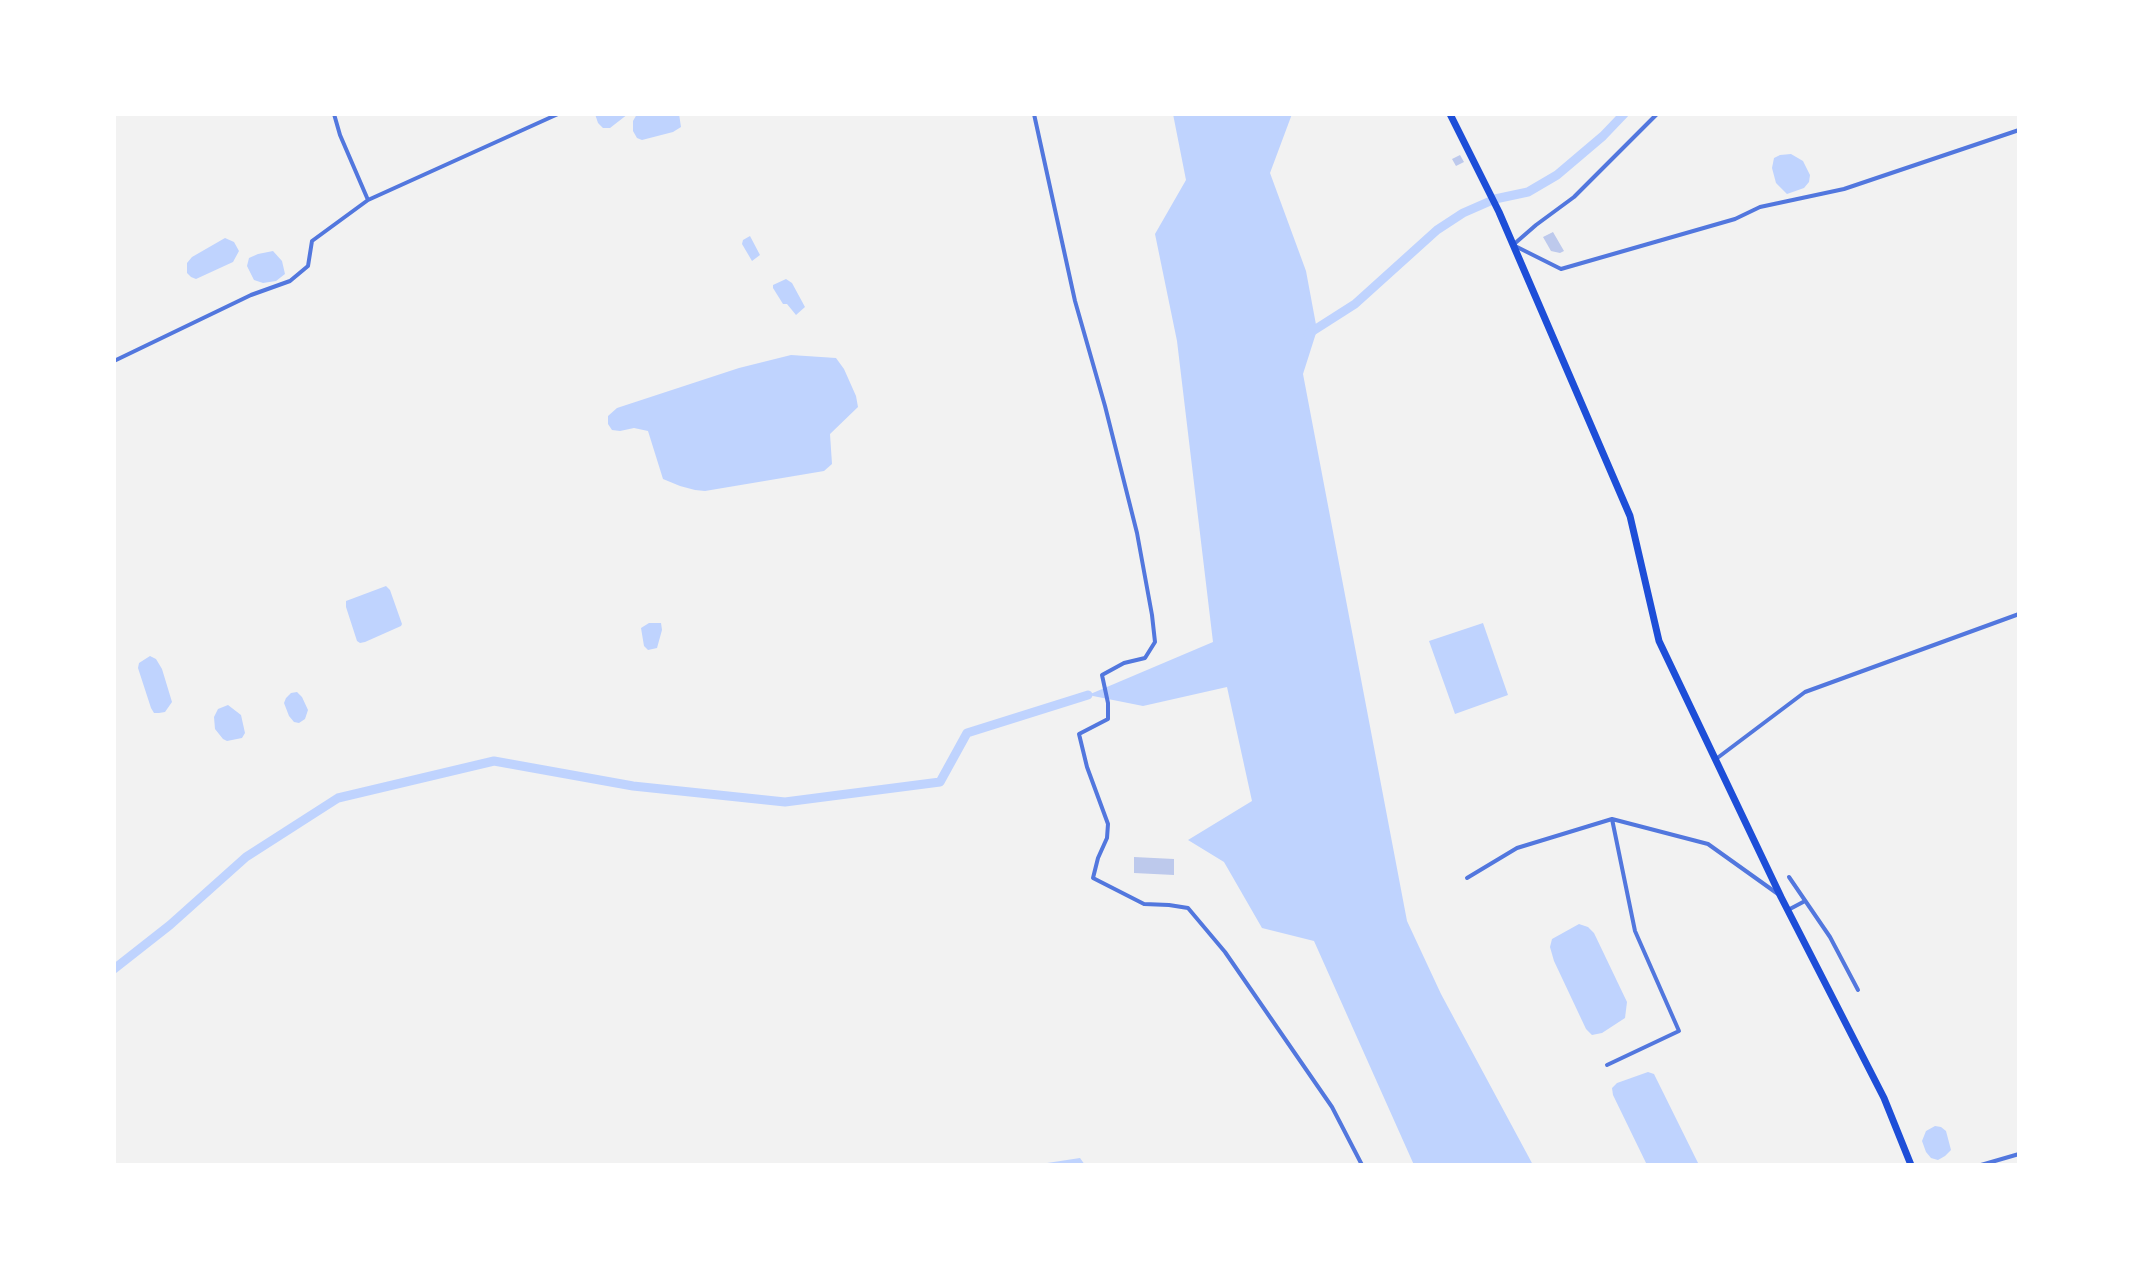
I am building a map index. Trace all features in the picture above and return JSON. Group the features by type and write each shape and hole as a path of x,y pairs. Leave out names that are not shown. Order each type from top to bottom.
{"main road":[{"path":"1450,114 1499,212 1630,516 1659,641 1788,910 1884,1098 1911,1165"}],"street":[{"path":"334,114 340,135 368,200"},
{"path":"114,361 251,295 290,281 308,266 312,241 368,200 558,114"},
{"path":"1034,114 1075,301 1105,406 1137,533 1155,642 1146,658 1124,663 1102,675 1108,703 1108,719 1079,734 1087,767 1108,824 1107,838 1098,858 1094,878 1144,904 1169,905 1188,909 1225,952 1332,1107 1362,1165"},
{"path":"1657,114 1574,196 1513,245 1561,268 1735,219 1760,207 1844,189 2019,130"},
{"path":"1716,759 1805,692 2019,614"},
{"path":"1467,878 1517,848 1612,819 1708,844 1782,897"},
{"path":"1607,1065 1679,1031 1635,931 1612,819"},
{"path":"1789,877 1830,937 1858,990"},
{"path":"1788,910 1805,901"},
{"path":"1981,1165 2019,1154"}],"water":[{"path":"595,114 628,114 610,128 603,128 598,123"},
{"path":"637,114 679,114 681,127 673,132 642,140 637,138 633,131 633,121"},
{"path":"1173,114 1292,114 1270,173 1306,271 1317,330 1303,374 1407,921 1441,994 1533,1165 1414,1165 1314,941 1262,928 1224,862 1188,840 1252,801 1227,687 1143,706 1088,695 1213,642 1177,341 1155,234 1186,180"},
{"path":"1791,154 1803,161 1810,175 1809,182 1804,188 1787,194 1776,183 1772,168 1774,158"},
{"path":"750,236 760,255 752,261 742,244 743,240"},
{"path":"225,238 234,242 239,251 233,262 196,279 191,277 187,273 187,263 192,257"},
{"path":"273,251 282,261 285,274 276,281 263,283 254,280 247,266 249,258"},
{"path":"786,279 792,283 805,307 796,315 787,304 783,304 773,288 773,285"},
{"path":"791,355 836,358 844,369 856,396 858,407 830,434 832,464 824,471 705,491 695,490 663,479 648,431 634,428 612,430 608,424 608,416 617,408 739,368"},
{"path":"386,586 390,590 402,624 360,643 357,641 346,601"},
{"path":"649,623 661,623 662,630 657,648 648,650 644,646 641,628"},
{"path":"1483,623 1508,695 1455,714 1429,641"},
{"path":"150,656 156,659 162,669 172,702 165,712 154,713 138,668 139,663"},
{"path":"297,692 308,710 305,719 299,723 294,722 289,716 284,703 291,693"},
{"path":"228,705 241,715 245,733 242,738 227,741 215,729 214,717 218,709"},
{"path":"1579,924 1588,927 1594,933 1627,1002 1625,1018 1602,1033 1592,1035 1586,1029 1554,961 1550,947 1552,939"},
{"path":"1648,1072 1654,1074 1699,1165 1647,1165 1613,1095 1612,1088 1617,1083"},
{"path":"1935,1126 1946,1131 1951,1150 1938,1160 1931,1158 1922,1141 1926,1131"},
{"path":"1080,1158 1085,1165 1034,1165"}],"building":[{"path":"1460,155 1464,162 1456,166 1452,159"},
{"path":"1553,232 1564,251 1560,253 1551,251 1543,237"},
{"path":"1134,857 1174,859 1174,875 1134,873"}],"waterway":[{"path":"1308,334 1355,304 1437,230 1463,213 1495,199 1528,192 1557,175 1603,136 1624,114"},
{"path":"114,969 170,925 246,857 338,798 494,761 633,786 785,802 940,782 967,733 1088,695"}]}
